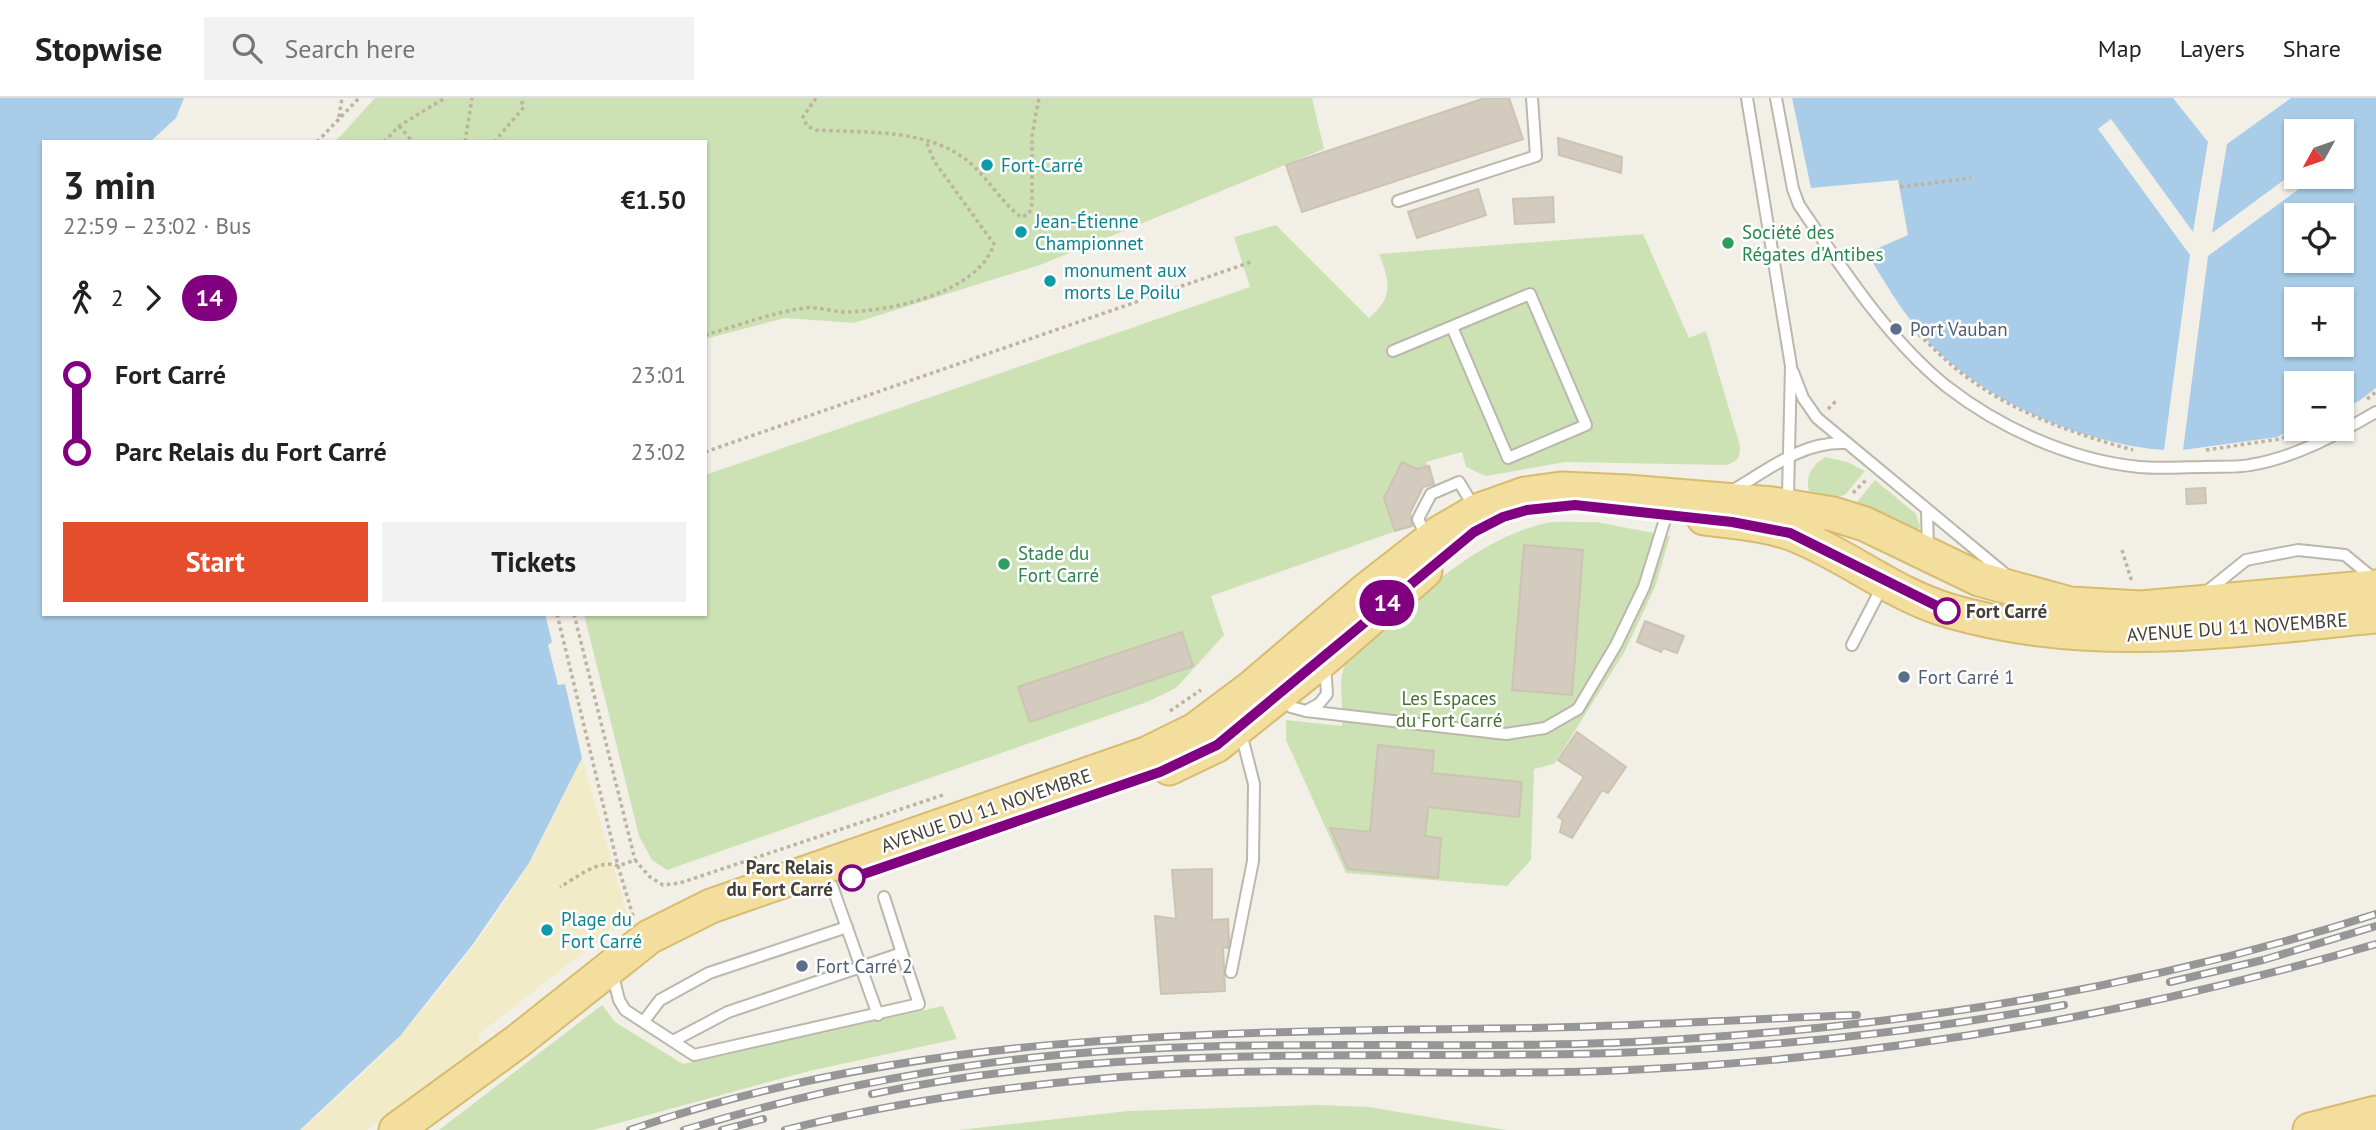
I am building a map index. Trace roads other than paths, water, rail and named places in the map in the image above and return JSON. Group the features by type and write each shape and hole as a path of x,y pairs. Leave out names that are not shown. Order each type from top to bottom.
{"main road":[{"name":"AVENUE DU 11 NOVEMBRE","path":"518,1041 643,942 711,906 1146,754 1195,730 1261,680 1429,541 1477,511 1525,494 1561,489 1792,506 1864,524 1979,579 2027,594 2094,606 2141,608 2376,587"},
{"name":"AVENUE DU 11 NOVEMBRE","path":"518,1041 657,952 717,925 1160,772 1217,745 1239,727 1293,703 1324,659 1415,578 1474,532 1503,517 1527,510 1575,505 1667,513 1790,533 1947,611 2011,626 2095,636 2171,636 2376,616"},
{"path":"1792,506 1816,537 1863,571 1914,565 1928,553"},
{"path":"1293,703 1279,681 1331,631 1342,611"},
{"path":"832,886 830,878 835,869 885,852 915,836"},
{"path":"396,1130 518,1041"},
{"path":"2310,1130 2376,1113"}],"lane":[{"path":"1398,201 1536,156 1532,98"},
{"path":"1747,98 1791,366 1802,398 1817,418 1844,443 2027,594"},
{"path":"1776,98 1793,188 1800,205 1838,262 1870,306 1945,385 1994,419 2049,445 2138,467 2249,465 2340,433 2376,412"},
{"path":"1393,351 1530,294 1586,425 1508,458 1452,327"},
{"path":"1791,366 1788,495 1792,506"},
{"path":"1719,499 1790,456 1824,443 1844,443"},
{"path":"1429,541 1418,519 1431,494 1459,482 1477,511"},
{"path":"1927,510 1928,553"},
{"path":"1293,703 1338,716 1506,734 1545,728 1578,709 1616,645 1644,587 1667,513"},
{"path":"2194,603 2246,560 2298,550 2345,555 2376,581"},
{"path":"1852,645 1863,571"},
{"path":"1324,659 1327,694 1338,716"},
{"path":"1293,703 1319,704 1327,694"},
{"path":"1231,972 1253,861 1254,784 1239,727"},
{"path":"832,886 878,1015"},
{"path":"614,979 619,1000 625,1010 694,1055 919,1004 884,897"},
{"path":"644,1021 660,1000 709,973 847,927"},
{"path":"673,1041 728,1012 902,953"}],"water":[{"path":"0,98 184,98 176,118 152,140 42,140 42,616 546,616 552,642 548,645 558,685 565,684 582,758 529,863 473,944 400,1036 300,1130 0,1130"},
{"name":"Port Vauban","path":"1792,98 2173,98 2208,142 2193,232 2111,119 2098,129 2190,255 2164,450 2095,437 2024,410 1961,371 1934,347 1905,313 1867,253 1908,235 1898,180 1811,188"},
{"path":"2291,98 2376,98 2376,388 2354,403 2354,371 2284,371 2284,434 2277,437 2183,450 2208,256 2299,189 2354,189 2354,119 2284,119 2284,180 2212,233 2227,144"}],"railway":[{"path":"684,1130 859,1085 1038,1057 1199,1047 1603,1043 1772,1032 1947,1012 2120,982 2291,940 2376,914"},
{"path":"2170,982 2263,960 2376,926"},
{"path":"785,1130 867,1111 951,1096 1120,1077 1310,1071 1502,1073 1629,1070 1818,1055 1912,1044 2100,1012 2192,992 2376,944"},
{"path":"872,1094 959,1078 1134,1061 1310,1055 1574,1054 1759,1045 1881,1033 2064,1005"},
{"path":"630,1130 740,1097 851,1072 964,1054 1077,1043 1191,1035 1574,1027 1857,1015"},
{"path":"722,1130 763,1119"}],"place":[{"name":"Fort-Carré","path":"987,165"},
{"name":"Jean-Étienne Championnet","path":"1021,232"},
{"name":"Société des Régates d'Antibes","path":"1728,243"},
{"name":"monument aux morts Le Poilu","path":"1050,281"},
{"name":"Port Vauban","path":"1896,329"},
{"name":"Stade du Fort Carré","path":"1004,564"},
{"name":"Fort Carré","path":"1947,611"},
{"name":"Fort Carré 1","path":"1904,677"},
{"name":"Parc Relais du Fort Carré","path":"852,878"},
{"name":"Plage du Fort Carré","path":"547,930"},
{"name":"Fort Carré 2","path":"802,966"}],"park label":[{"name":"Les Espaces du Fort Carré","path":"1449,709"}]}
